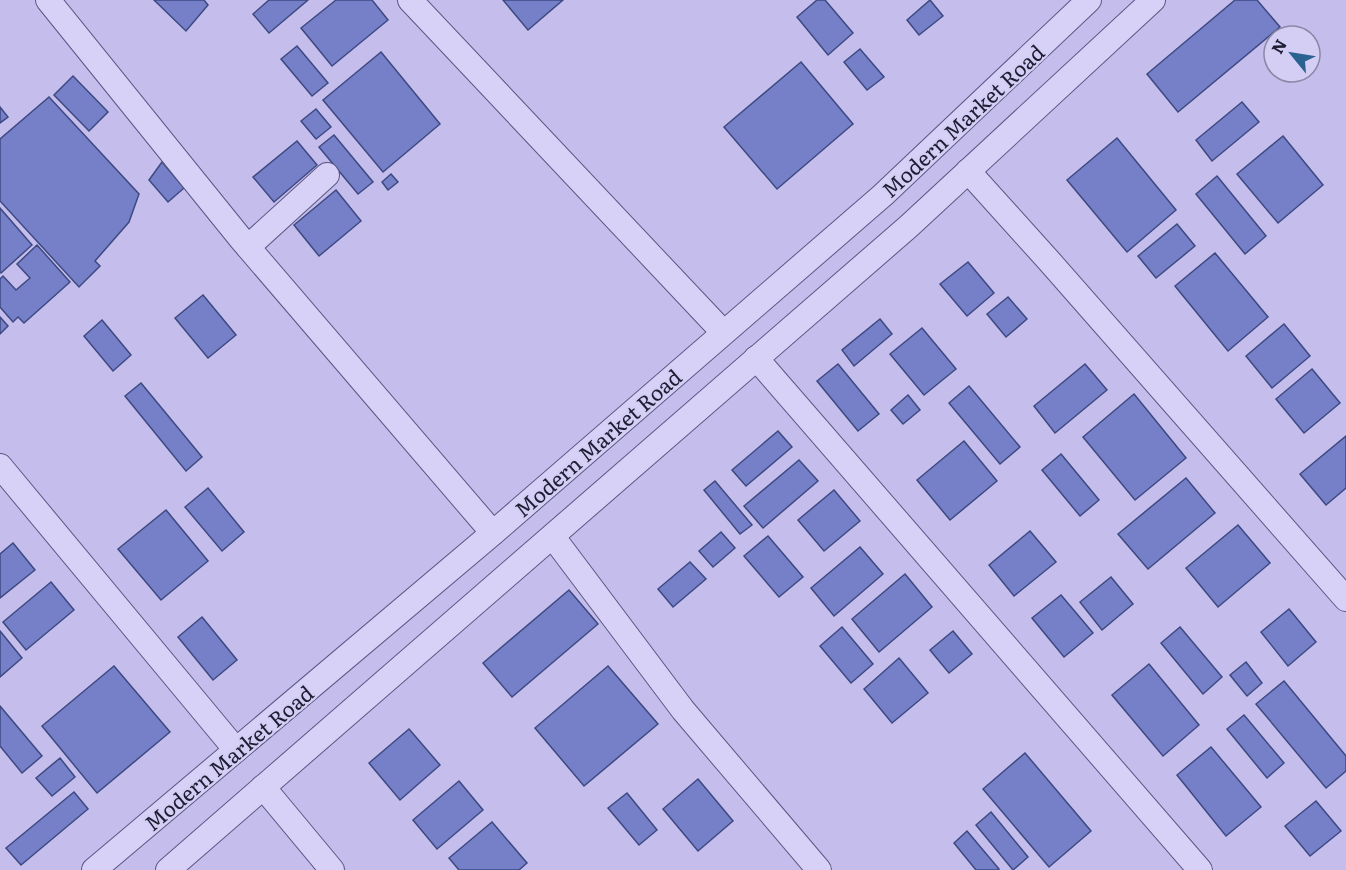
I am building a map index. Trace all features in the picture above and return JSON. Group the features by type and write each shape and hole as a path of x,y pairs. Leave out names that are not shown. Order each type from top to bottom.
{"street":[{"path":"48,0 248,247 493,533"},
{"path":"410,0 723,332"},
{"name":"Modern Market Road","path":"94,870 493,533 883,195 1089,0"},
{"name":"Modern Market Road","path":"168,870 909,226 1153,0"},
{"path":"968,171 1346,599"},
{"path":"248,247 327,175"},
{"path":"883,195 909,226"},
{"path":"756,358 1200,870"},
{"path":"0,466 236,750"},
{"path":"553,537 683,710 819,870"},
{"path":"263,787 332,870"}],"building":[{"path":"154,0 204,0 208,5 186,31"},
{"path":"269,0 308,0 269,33 253,14"},
{"path":"336,0 372,0 388,20 332,66 301,28"},
{"path":"503,0 563,0 528,30"},
{"path":"817,0 825,0 853,33 828,55 797,17"},
{"path":"930,0 943,16 919,35 907,20"},
{"path":"1235,0 1257,0 1277,24 1262,24 1262,42 1178,112 1147,74"},
{"path":"297,46 328,83 312,96 281,59"},
{"path":"860,49 884,77 867,90 844,62"},
{"path":"381,52 440,124 383,172 323,100"},
{"path":"801,62 853,124 777,189 724,127"},
{"path":"73,76 108,112 89,131 54,95"},
{"path":"49,97 139,194 129,222 95,261 100,266 79,287 0,201 0,139"},
{"path":"1242,102 1259,122 1212,161 1196,140"},
{"path":"0,107 8,117 0,123"},
{"path":"316,109 331,127 316,139 301,121"},
{"path":"334,135 373,182 358,194 319,147"},
{"path":"1283,136 1323,185 1278,223 1237,174"},
{"path":"1117,138 1176,210 1127,252 1067,180"},
{"path":"297,141 317,165 274,202 253,177"},
{"path":"162,162 184,188 168,202 149,180"},
{"path":"391,174 398,182 388,190 382,182"},
{"path":"1217,176 1266,236 1245,254 1196,194"},
{"path":"336,190 361,221 319,256 294,225"},
{"path":"0,208 32,245 1,273 0,272"},
{"path":"1177,224 1195,246 1156,278 1138,256"},
{"path":"37,245 70,282 24,323 18,317 13,322 0,307 0,279 3,276 16,290 30,278 17,264"},
{"path":"1215,253 1268,317 1228,351 1175,286"},
{"path":"968,262 994,293 967,316 940,284"},
{"path":"203,295 236,335 208,358 175,318"},
{"path":"1008,297 1027,319 1006,337 987,314"},
{"path":"0,317 8,326 0,334"},
{"path":"880,319 892,334 854,366 842,350"},
{"path":"102,320 131,355 113,371 84,336"},
{"path":"1284,324 1310,356 1272,388 1246,356"},
{"path":"922,328 956,369 924,395 890,354"},
{"path":"838,364 879,414 858,431 817,381"},
{"path":"1085,364 1107,390 1055,433 1034,406"},
{"path":"1312,369 1340,403 1304,433 1276,399"},
{"path":"141,383 202,457 186,471 125,396"},
{"path":"969,386 1020,447 1000,464 949,403"},
{"path":"1134,394 1186,458 1135,500 1083,437"},
{"path":"908,395 920,410 903,424 891,410"},
{"path":"778,431 792,447 746,486 732,470"},
{"path":"1346,436 1346,488 1326,505 1300,474"},
{"path":"964,441 997,481 950,520 917,480"},
{"path":"1061,454 1099,500 1080,516 1042,470"},
{"path":"799,460 818,481 763,528 744,506"},
{"path":"1186,478 1215,513 1148,569 1118,534"},
{"path":"715,481 752,525 740,534 704,490"},
{"path":"208,488 244,532 222,551 185,507"},
{"path":"834,490 860,521 824,551 798,520"},
{"path":"166,510 208,561 161,600 118,549"},
{"path":"1238,525 1270,563 1218,607 1186,568"},
{"path":"1030,531 1056,562 1014,596 989,565"},
{"path":"721,532 735,548 713,567 699,551"},
{"path":"768,536 803,577 779,597 744,556"},
{"path":"13,543 35,570 0,598 0,554"},
{"path":"860,547 883,574 834,616 811,588"},
{"path":"690,562 706,579 673,607 658,589"},
{"path":"905,574 932,607 879,652 852,619"},
{"path":"1111,577 1133,604 1102,630 1080,602"},
{"path":"51,582 74,610 26,650 3,622"},
{"path":"569,590 598,624 512,697 483,663"},
{"path":"1061,595 1093,633 1064,657 1032,618"},
{"path":"1289,609 1316,642 1288,666 1261,632"},
{"path":"202,617 237,660 213,680 178,637"},
{"path":"842,627 873,664 851,683 820,646"},
{"path":"1180,627 1222,677 1203,694 1161,643"},
{"path":"0,631 22,658 0,677"},
{"path":"953,631 972,654 949,673 930,650"},
{"path":"899,658 928,693 892,723 864,689"},
{"path":"1246,662 1262,683 1247,696 1230,675"},
{"path":"1149,664 1199,725 1163,756 1112,695"},
{"path":"114,666 170,732 97,793 42,726"},
{"path":"608,666 658,724 584,786 535,728"},
{"path":"1284,681 1346,756 1346,771 1326,788 1256,704"},
{"path":"0,706 42,756 22,773 0,746"},
{"path":"1244,715 1284,763 1267,778 1227,729"},
{"path":"409,729 440,765 400,800 369,763"},
{"path":"1211,747 1261,807 1226,836 1177,775"},
{"path":"1025,753 1091,831 1049,867 983,789"},
{"path":"60,758 75,777 52,796 36,778"},
{"path":"698,779 733,821 698,851 663,809"},
{"path":"459,781 483,810 437,849 413,820"},
{"path":"74,792 88,809 21,865 6,848"},
{"path":"627,793 657,830 639,845 608,808"},
{"path":"1316,801 1341,831 1310,856 1285,826"},
{"path":"991,812 1028,857 1013,870 976,825"},
{"path":"492,822 527,863 519,870 459,870 449,858"},
{"path":"967,831 999,869 976,870 954,843"}]}
